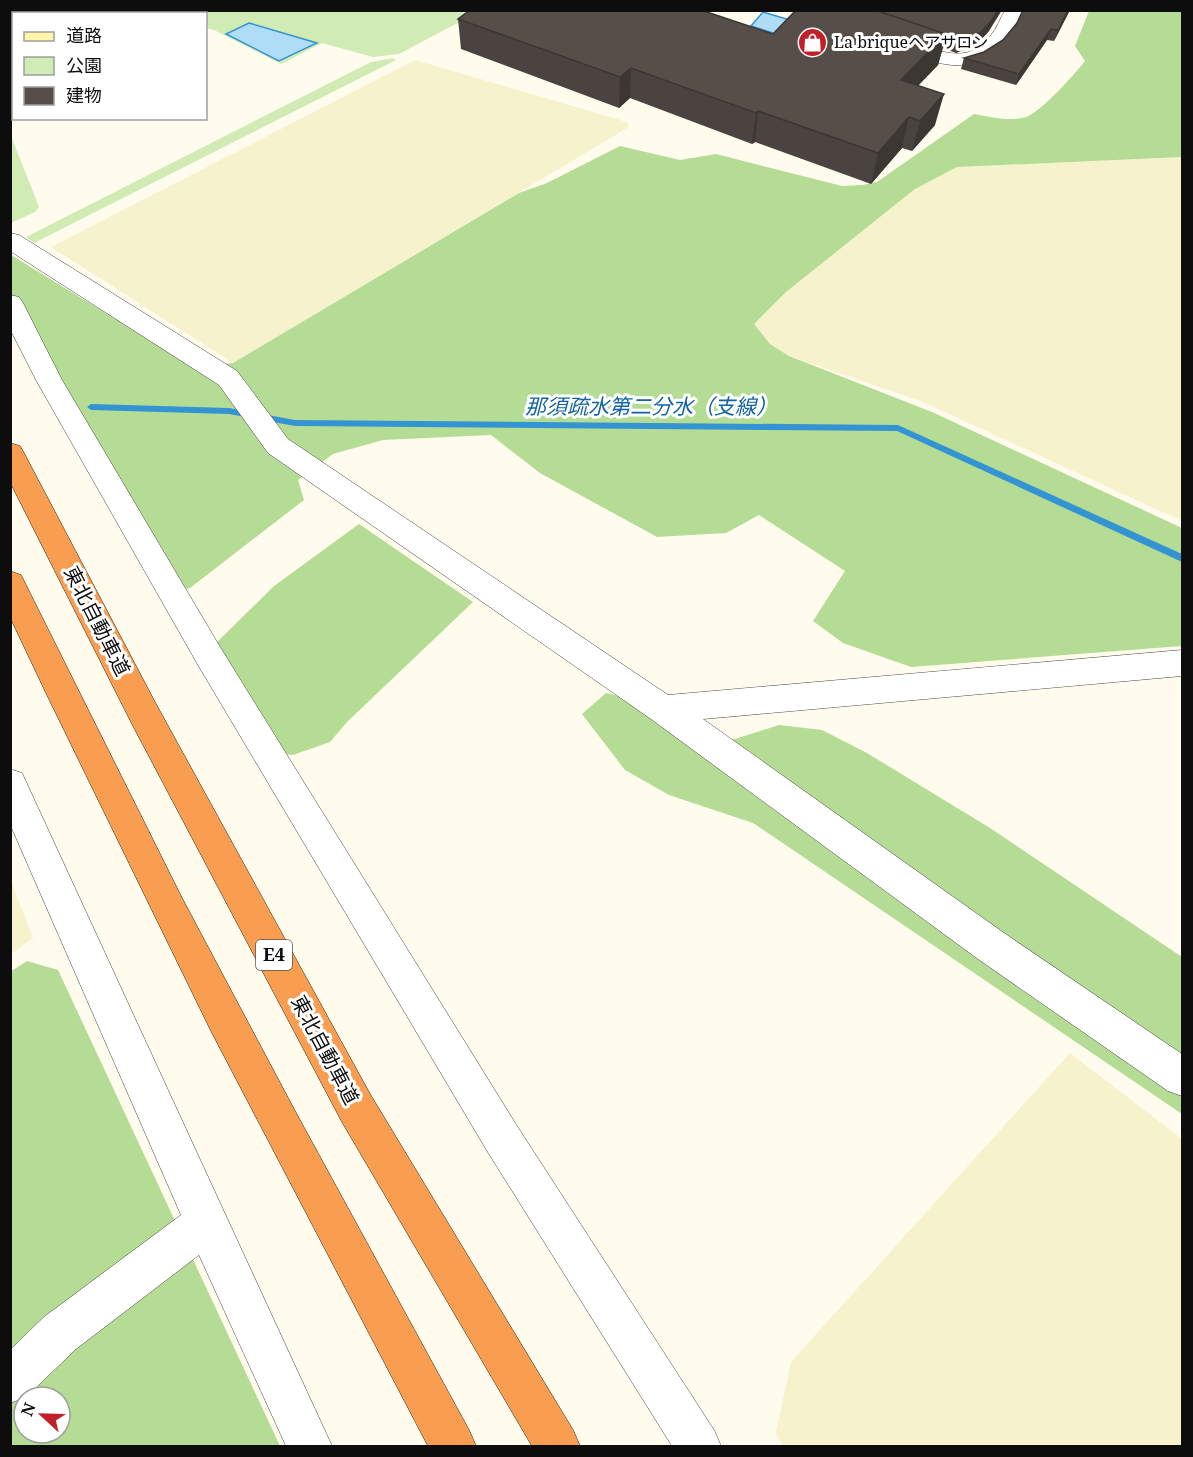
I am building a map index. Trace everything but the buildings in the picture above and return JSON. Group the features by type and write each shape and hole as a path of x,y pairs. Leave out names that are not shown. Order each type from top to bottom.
{"highway":[{"name":"東北自動車道","path":"10,453 144,714 356,1108 557,1446"},
{"path":"10,583 85,743 290,1146 453,1446"}],"street":[{"path":"879,36 955,62 968,61 997,42 1015,10"},
{"path":"10,240 228,378 278,446 663,710 991,946 1182,1077"},
{"path":"10,303 49,380 209,656 503,1140 698,1446"},
{"path":"663,710 1182,663"},
{"path":"10,784 206,1223 309,1446"},
{"path":"10,1381 60,1333 206,1223"}],"shaded area":[{"path":"415,60 627,122 629,127 233,363 51,247"},
{"path":"1182,157 1182,521 923,402 789,356 770,344 753,324 786,292 915,189 957,167"},
{"path":"10,879 33,938 11,954 10,954"},
{"path":"1070,1053 1182,1139 1182,1446 783,1446 776,1433 791,1362"}],"green space":[{"path":"177,11 480,11 399,54 373,57 322,43 281,64 207,28 207,12"},
{"path":"1089,11 1182,11 1182,157 957,167 915,189 786,292 754,324 770,344 789,356 932,412 1182,528 1182,646 911,667 843,643 813,621 845,571 759,515 726,533 657,537 540,473 491,435 383,440 333,454 298,480 304,500 190,588 173,591 11,303 11,255 194,367 233,363 519,193 547,183 620,146 680,160 716,154 842,186 877,182 974,114 1013,119 1026,117 1049,101 1085,61 1075,46"},
{"path":"393,58 396,60 34,243 26,237 371,62"},
{"path":"11,136 39,207 35,212 11,223"},
{"path":"359,524 473,602 347,722 330,742 293,755 278,753 212,647 274,586"},
{"path":"606,693 632,699 690,741 735,739 779,725 822,730 867,753 990,828 1182,957 1182,1114 753,823 669,795 625,770 582,714"},
{"path":"27,961 58,970 280,1446 11,1446 10,972"}],"water":[{"path":"763,12 800,23 786,37 751,26"},
{"path":"249,23 317,43 279,61 226,34"}],"waterway":[{"name":"那須疏水第二分水（支線）","path":"91,407 229,411 295,423 898,428 1182,558"}],"place":[{"name":"La briqueヘアサロン","path":"813,42"}]}
